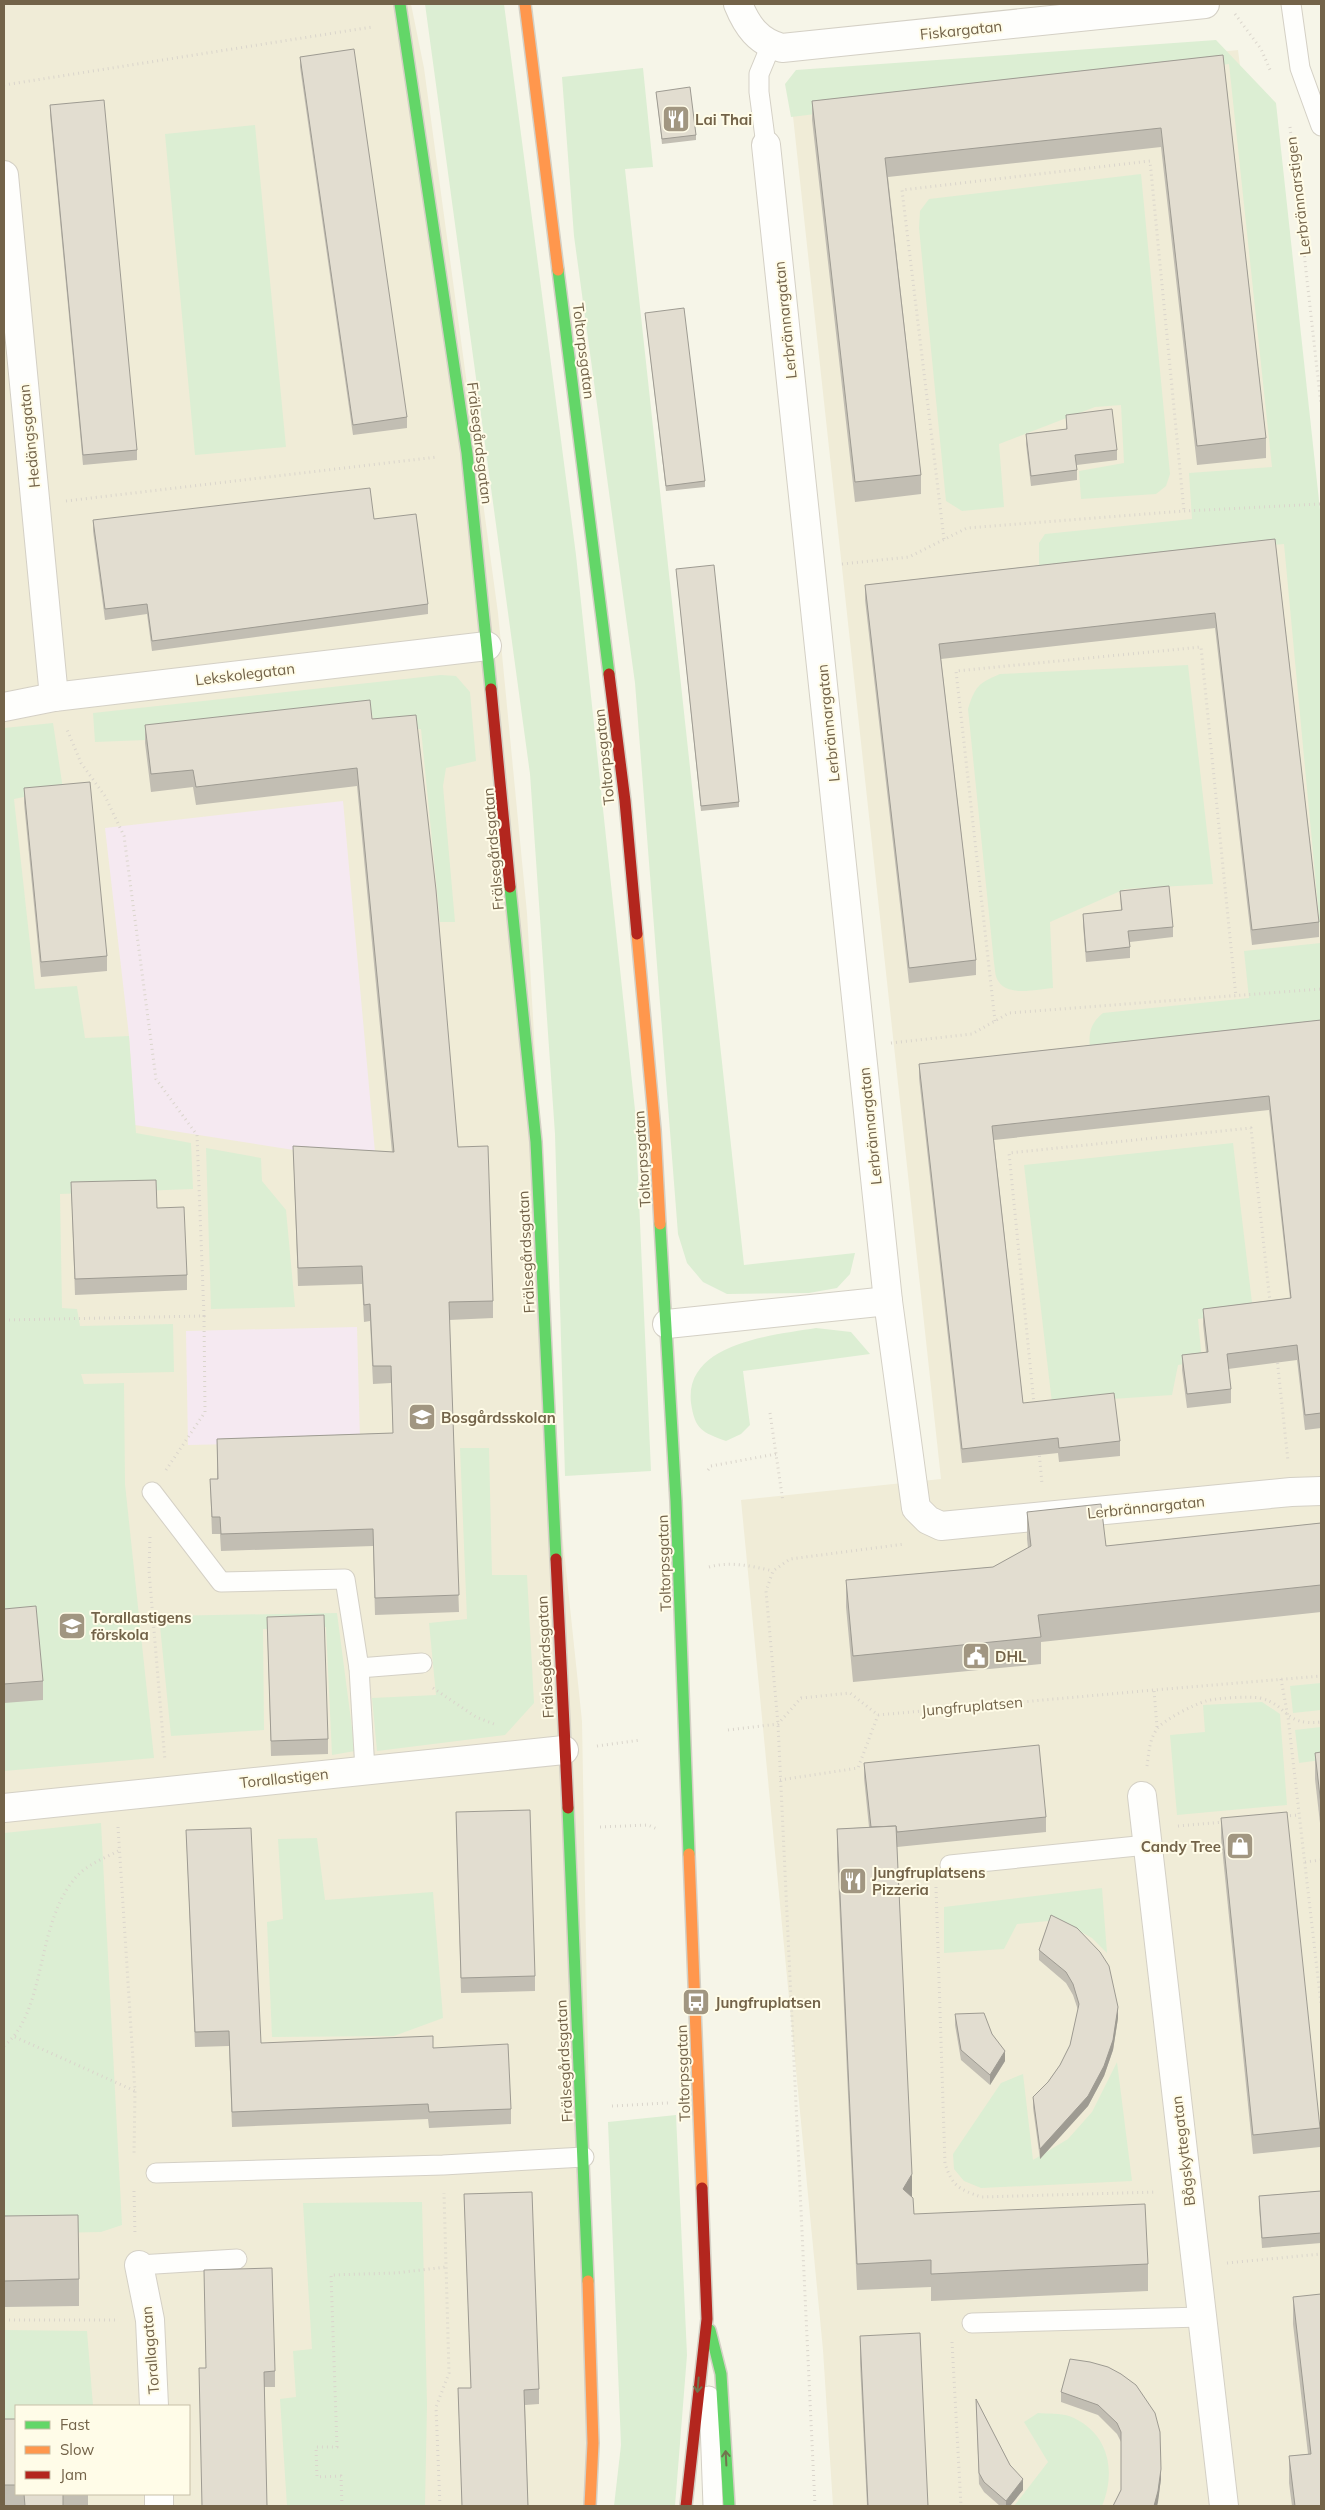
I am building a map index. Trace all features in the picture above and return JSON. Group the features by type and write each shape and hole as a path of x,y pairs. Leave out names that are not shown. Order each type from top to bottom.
{"street":[{"name":"Frälsegårdsgatan","path":"400,4 405,22 468,453 536,1142 584,2157 593,2443 590,2506"},
{"name":"Toltorpsgatan","path":"525,4 625,801 655,1130 668,1324 707,2319 699,2375 686,2506"},
{"path":"738,4 752,31 772,46"},
{"name":"Fiskargatan","path":"772,46 794,48 1205,4"},
{"name":"Lerbrännargatan","path":"766,145 888,1301 916,1508 928,1520 940,1526 1291,1492 1321,1491"},
{"name":"Hedängsgatan","path":"4,176 54,697"},
{"name":"Lekskolegatan","path":"4,707 54,697 487,646"},
{"path":"668,1324 888,1301"},
{"name":"Torallastigen","path":"4,1808 564,1750"},
{"name":"Bågskyttegatan","path":"1142,1796 1224,2506"},
{"name":"Torallagatan","path":"139,2265 150,2320 154,2405"},
{"name":"Toltorpsgatan","path":"707,2319 721,2374 729,2506"}],"lane":[{"path":"1291,4 1300,68 1321,126"},
{"path":"766,145 759,92 760,74 772,46"},
{"path":"152,1492 221,1582 346,1580 359,1668 365,1770"},
{"path":"359,1668 422,1663"},
{"path":"950,1865 1146,1837"},
{"path":"156,2173 443,2165 584,2157"},
{"path":"139,2265 237,2259"},
{"path":"972,2323 1202,2316"},
{"path":"707,2319 712,2506"}],"path":[{"path":"1231,10 1261,50 1274,76"},
{"path":"4,85 405,22"},
{"name":"Lerbrännarstigen","path":"1288,120 1292,138 1321,405"},
{"path":"944,540 902,190 1150,161 1184,510"},
{"path":"36,505 468,453"},
{"path":"812,568 909,557 967,528 1184,510 1321,504"},
{"path":"994,1021 956,671 1201,646 1236,997"},
{"path":"4,1320 204,1316 197,1135 156,1079 124,836 105,796 81,763 54,697"},
{"path":"861,1047 972,1034 1009,1013 1321,989"},
{"path":"1035,1409 1009,1153 1251,1128 1271,1305"},
{"path":"1276,1354 1291,1492"},
{"path":"770,1413 783,1502"},
{"path":"1039,1448 1046,1517"},
{"path":"706,1473 710,1466 776,1454"},
{"path":"815,2506 778,1724 766,1591 772,1571 790,1558 906,1544 928,1520"},
{"path":"719,1565 745,1564 772,1571"},
{"path":"422,1663 431,1687 476,1717 500,1726"},
{"name":"Jungfruplatsen","path":"878,1715 1321,1676"},
{"path":"1282,1679 1300,1815 1321,2004"},
{"path":"1142,1796 1151,1741 1157,1727 1154,1690"},
{"path":"728,1730 778,1724 801,1698 850,1693 878,1715 858,1768 780,1780"},
{"path":"1157,1727 1185,1710 1207,1701 1258,1698 1275,1704 1288,1716 1304,1723 1321,1722"},
{"path":"564,1750 641,1740"},
{"path":"116,1796 135,2091 134,2160"},
{"path":"1280,1817 1300,1815"},
{"path":"1146,1837 1232,1821"},
{"path":"622,1826 648,1825"},
{"path":"4,2046 15,2037 29,2008 47,1935 62,1898 80,1874 120,1850"},
{"path":"1305,1862 1321,1860"},
{"path":"950,1865 943,1869 937,1879 935,1894 945,2164 951,2180 960,2189 981,2197 1188,2191"},
{"path":"15,2037 135,2091"},
{"path":"582,2108 676,2103"},
{"path":"440,2506 436,2407 449,2373 443,2165"},
{"path":"134,2190 134,2210"},
{"path":"1196,2266 1321,2254"},
{"path":"342,2506 341,2476 318,2477 316,2448 337,2447 331,2275 396,2273 446,2267"},
{"path":"4,2320 150,2320"},
{"path":"961,2506 952,2344 955,2333 962,2324 972,2323"}],"shaded area":[{"path":"4,4 411,4 424,68 498,613 527,913 563,1541 582,1721 596,2506 4,2506"},
{"path":"1238,50 1321,712 1321,2506 833,2506 823,2350 741,1500 941,1479 791,98"},
{"path":"343,801 376,1163 135,1125 129,1036 105,828"},
{"path":"357,1327 360,1441 188,1445 186,1331"}],"green space":[{"path":"425,4 504,4 576,555 635,1110 651,1471 565,1476 555,1134 530,774"},
{"path":"1216,40 1276,103 1321,519 1321,938 1284,544 1039,567 1039,543 1045,534 1192,519 1189,473 1272,467 1229,64 791,117 785,84 796,70"},
{"path":"643,68 653,167 625,169 744,1265 855,1253 850,1274 837,1288 809,1293 727,1294 703,1282 687,1263 678,1234 635,683 574,236 562,77"},
{"path":"255,125 286,447 195,455 165,134"},
{"path":"1141,174 1170,474 1166,486 1156,494 1081,499 1079,471 1124,463 1121,405 1095,407 999,444 1004,507 962,511 946,501 919,228 920,211 929,199"},
{"path":"1188,665 1213,884 1125,889 1050,922 1053,988 1031,991 1007,989 1001,985 995,973 968,709 975,691 982,683 1000,674"},
{"path":"441,675 456,676 470,692 476,761 446,768 443,786 455,922 440,922 421,729 375,733 372,713 146,740 95,742 93,713"},
{"path":"53,723 63,789 14,799 35,989 77,986 85,1038 129,1036 136,1133 191,1143 193,1189 60,1194 62,1308 77,1309 80,1326 173,1324 174,1372 81,1374 84,1384 124,1383 125,1484 154,1758 4,1771 4,728"},
{"path":"1321,943 1321,1028 1090,1053 1090,1031 1094,1022 1103,1013 1249,998 1244,951"},
{"path":"1233,1143 1253,1311 1198,1319 1202,1361 1178,1365 1172,1395 1052,1403 1024,1165"},
{"path":"206,1148 261,1158 262,1181 286,1210 295,1307 211,1309"},
{"path":"816,1328 851,1332 870,1354 743,1371 750,1425 741,1434 726,1441 701,1429 695,1419 691,1403 693,1383 702,1367 717,1354 736,1345 778,1334"},
{"path":"460,1448 489,1448 492,1575 527,1575 534,1703 505,1735 377,1751 372,1698 436,1695 429,1623 467,1619"},
{"path":"337,1613 355,1751 332,1755 326,1627 263,1629 264,1730 171,1736 159,1616"},
{"path":"1321,1683 1321,1710 1293,1713 1290,1686"},
{"path":"1262,1702 1280,1714 1287,1805 1177,1815 1170,1735 1205,1732 1203,1705"},
{"path":"1321,1727 1321,1760 1299,1763 1295,1730"},
{"path":"101,1823 122,2225 101,2232 4,2234 4,1833"},
{"path":"317,1838 325,1900 433,1892 443,2018 394,2036 272,2037 267,1922 283,1919 278,1839"},
{"path":"1102,1888 1107,1953 1092,1938 1059,1920 1017,1924 1004,1949 944,1953 944,1907"},
{"path":"1117,2062 1132,2181 981,2188 964,2181 954,2169 953,2154 1001,2083 1023,2074 1033,2160 1068,2139 1092,2112"},
{"path":"676,2115 687,2355 675,2506 614,2506 621,2445 608,2122"},
{"path":"422,2202 427,2404 425,2506 287,2506 280,2399 296,2397 293,2351 312,2349 303,2203"},
{"path":"4,2330 87,2331 93,2405 15,2405 15,2436 4,2436"},
{"path":"1038,2413 1069,2416 1093,2431 1101,2442 1106,2453 1109,2479 1102,2506 1014,2506 1048,2462 1024,2422"}],"building":[{"path":"354,49 407,417 353,425 300,57"},
{"path":"1223,55 1266,438 1197,446 1161,128 885,158 921,475 855,482 812,101"},
{"name":"Lai Thai","path":"690,87 696,135 662,139 656,92"},
{"path":"104,100 137,450 83,455 50,105"},
{"path":"684,308 705,481 666,486 645,313"},
{"path":"1112,409 1117,450 1075,455 1077,470 1031,476 1026,434 1067,429 1066,415"},
{"path":"370,488 374,519 416,514 428,604 152,641 147,604 105,609 93,520"},
{"path":"1275,539 1319,922 1252,930 1215,613 939,644 976,960 909,968 865,585"},
{"path":"714,565 739,802 701,806 676,569"},
{"path":"370,700 372,719 416,715 436,890 458,1147 488,1146 493,1301 449,1302 459,1595 375,1598 373,1529 221,1534 220,1517 212,1517 210,1479 218,1479 217,1439 393,1433 391,1366 373,1366 370,1304 364,1305 362,1266 298,1268 293,1146 394,1152 357,768 196,787 193,770 151,774 145,725"},
{"path":"90,782 107,956 41,962 24,788"},
{"path":"1169,886 1173,927 1128,931 1130,947 1086,952 1083,914 1122,910 1120,891"},
{"path":"1321,1020 1321,1413 1305,1415 1297,1345 1227,1354 1231,1389 1187,1394 1182,1355 1208,1352 1203,1309 1291,1298 1269,1096 992,1126 1023,1403 1114,1393 1120,1441 1059,1448 1058,1438 962,1449 919,1064"},
{"path":"156,1180 157,1208 184,1207 187,1275 75,1279 71,1182"},
{"path":"1101,1504 1106,1546 1321,1523 1321,1585 1038,1615 1041,1637 853,1656 846,1580 993,1567 1031,1546 1027,1512"},
{"path":"36,1606 43,1681 4,1684 4,1609"},
{"path":"324,1615 328,1739 271,1741 267,1617"},
{"path":"1039,1745 1046,1817 897,1832 896,1826 871,1827 864,1763"},
{"path":"1321,1752 1321,1805 1315,1753"},
{"path":"530,1810 535,1976 461,1978 456,1812"},
{"path":"1287,1812 1320,2128 1253,2135 1221,1818"},
{"path":"896,1826 912,2174 903,2189 913,2198 914,2214 1145,2204 1148,2264 931,2274 931,2260 857,2264 837,1829"},
{"path":"251,1828 261,2043 433,2036 433,2048 508,2044 511,2109 429,2112 428,2104 232,2112 229,2031 195,2032 186,1830"},
{"path":"1051,1915 1077,1928 1100,1952 1109,1966 1118,2007 1113,2040 1104,2066 1088,2096 1040,2149 1033,2097 1048,2082 1060,2065 1070,2045 1079,2004 1073,1984 1066,1972 1039,1950"},
{"path":"984,2013 992,2034 1005,2051 990,2075 961,2050 955,2014"},
{"path":"1321,2191 1321,2233 1262,2238 1259,2196"},
{"path":"532,2192 539,2389 524,2390 528,2506 462,2506 458,2388 471,2388 464,2194"},
{"path":"78,2215 79,2279 4,2281 4,2216"},
{"path":"272,2268 275,2371 264,2372 267,2506 202,2506 199,2368 206,2368 204,2270"},
{"path":"1321,2294 1321,2506 1295,2506 1289,2456 1311,2454 1293,2297"},
{"path":"920,2333 928,2506 868,2506 860,2336"},
{"path":"1070,2359 1108,2367 1121,2374 1136,2385 1155,2413 1160,2432 1161,2469 1154,2506 1113,2506 1121,2490 1121,2432 1117,2423 1098,2405 1061,2392"},
{"path":"976,2399 1010,2465 1023,2479 1006,2501 984,2482 979,2473"},
{"path":"4,2419 15,2419 15,2485 4,2485"},
{"path":"24,2495 63,2495 63,2506 25,2506"}],"traffic: fast":[{"path":"400,4 467,453 491,689"},
{"path":"558,270 609,674"},
{"path":"510,887 536,1142 556,1559"},
{"path":"660,1224 676,1501 689,1854"},
{"path":"568,1808 588,2281"},
{"path":"710,2330 721,2374 729,2506"}],"traffic: slow":[{"path":"525,4 558,270"},
{"path":"637,934 655,1130 660,1224"},
{"path":"689,1854 702,2188"},
{"path":"588,2281 593,2443 590,2506"}],"traffic: jam":[{"path":"609,674 625,801 637,934"},
{"path":"491,689 510,887"},
{"path":"556,1559 568,1808"},
{"path":"686,2506 707,2319 702,2188"}],"place":[{"name":"Lai Thai","path":"676,119"},
{"name":"Bosgårdsskolan","path":"422,1417"},
{"name":"Torallastigens förskola","path":"72,1626"},
{"name":"DHL","path":"976,1656"},
{"name":"Candy Tree","path":"1240,1846"},
{"name":"Jungfruplatsens Pizzeria","path":"853,1881"},
{"name":"Jungfruplatsen","path":"696,2002"}]}
